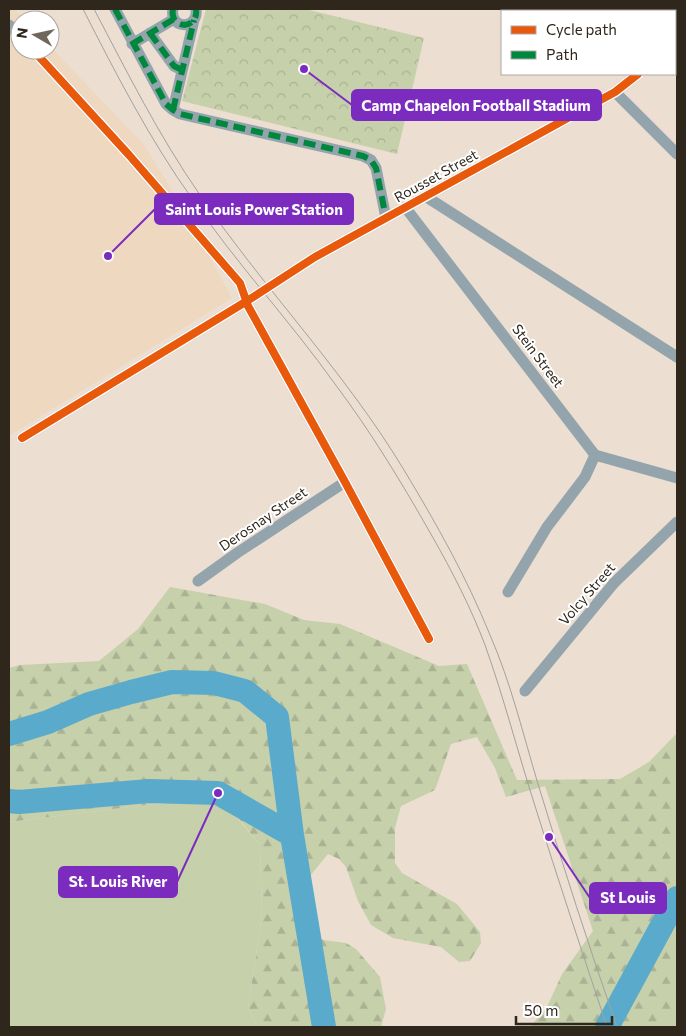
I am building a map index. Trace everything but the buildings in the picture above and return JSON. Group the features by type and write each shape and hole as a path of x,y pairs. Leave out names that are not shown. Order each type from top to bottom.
{"street":[{"path":"115,9 132,44 166,104 172,110 180,114 363,156 371,160 376,168 386,218"},
{"path":"132,44 150,33 173,14 176,22 184,25 191,23 195,14"},
{"path":"172,110 195,14"},
{"path":"150,33 174,66 182,70"},
{"path":"42,60 129,155 240,283 247,301 429,639"},
{"name":"Rousset Street","path":"22,438 247,301 315,257 615,92 637,75"},
{"path":"615,92 677,154"},
{"path":"425,196 677,357"},
{"name":"Stein Street","path":"405,207 595,455"},
{"path":"508,592 547,527 585,477 595,455 677,478"},
{"name":"Derosnay Street","path":"198,581 237,553 346,482"},
{"name":"Volcy Street","path":"525,691 614,583 677,522"}],"shaded area":[{"path":"9,9 14,9 10,10 10,60 60,60 60,57 145,146 188,217 232,298 9,436"}],"green space":[{"path":"206,9 305,9 424,38 397,154 182,101"},
{"path":"170,587 265,604 304,620 340,624 439,666 467,664 517,780 620,779 649,762 677,733 677,1027 530,1027 547,1007 562,974 593,931 545,786 506,797 495,768 477,737 451,744 435,790 401,806 395,828 395,863 402,873 457,904 480,932 481,943 470,961 459,962 441,947 393,938 371,925 358,901 346,867 339,859 328,854 305,882 304,925 323,940 346,943 356,949 380,977 386,1009 381,1027 257,1027 248,1008 262,915 260,845 231,809 187,800 9,822 9,668 20,665 99,661 138,629"},
{"path":"187,800 230,809 260,845 262,915 248,1008 257,1027 9,1027 9,822"}],"waterway":[{"path":"9,734 48,722 89,704 172,682 214,683 245,691 277,717 292,835"},
{"path":"9,801 19,802 149,791 218,793 292,835 324,1027"},
{"path":"607,1027 677,898"}],"tram line":[{"path":"83,9 134,106 177,177 210,224 348,402 386,458 454,576 474,617 492,665 544,834 607,1027"},
{"path":"94,9 144,104 185,173 225,230 331,365 381,434 428,510 461,572 481,614 504,671 567,876 617,1027"}],"marked path":[{"path":"115,9 166,104 173,110 180,114 363,156 371,160 376,168 386,218"},
{"path":"173,9 175,21 184,25 193,21 196,16 196,9"},
{"path":"132,44 174,19"},
{"path":"173,110 194,20"},
{"path":"150,33 174,66 182,70"}],"cycle path":[{"path":"42,60 129,155 240,283 248,306 429,639"},
{"path":"22,438 247,301 315,257 615,92 637,75"}],"place":[{"name":"Camp Chapelon Football Stadium","path":"304,69"},
{"name":"Saint Louis Power Station","path":"108,256"},
{"name":"St. Louis River","path":"218,793"},
{"name":"St Louis","path":"549,837"}]}
